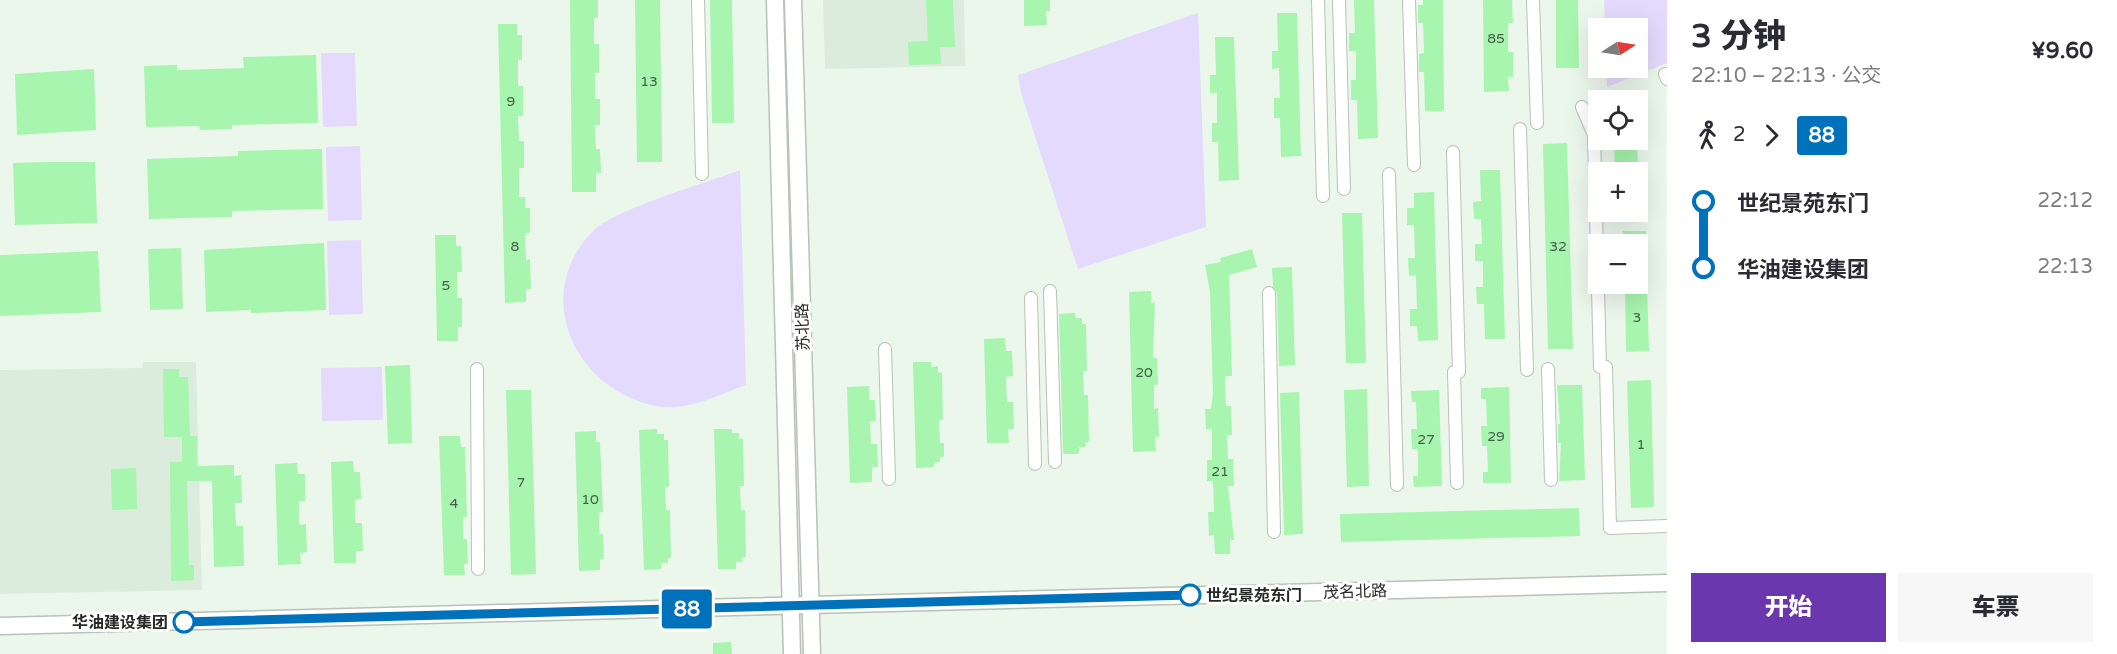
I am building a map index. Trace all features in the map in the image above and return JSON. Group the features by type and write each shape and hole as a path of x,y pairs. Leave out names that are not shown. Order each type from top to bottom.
{"street":[{"path":"698,0 702,174"},
{"name":"苏北路","path":"775,0 792,654"},
{"name":"苏北路","path":"793,0 812,654"},
{"path":"1318,0 1323,196"},
{"path":"1339,0 1344,189"},
{"path":"1409,0 1414,165"},
{"path":"1533,0 1537,123"},
{"path":"1581,107 1594,135 1610,528 1667,526"},
{"path":"1520,129 1527,370"},
{"path":"1453,152 1457,483"},
{"path":"1389,174 1397,485"},
{"path":"1050,291 1055,462"},
{"path":"1269,293 1274,532"},
{"path":"1031,298 1035,464"},
{"path":"885,349 889,479"},
{"path":"477,369 478,569"},
{"path":"1548,369 1551,480"},
{"name":"茂名北路","path":"0,626 1667,583"}],"shaded area":[{"path":"823,0 964,0 965,66 825,69"},
{"path":"1604,0 1667,0 1667,63 1648,71 1648,18 1605,18"},
{"path":"1198,13 1206,227 1078,269 1021,93 1018,75"},
{"path":"321,53 355,53 357,126 323,127"},
{"path":"1607,78 1630,78 1607,87"},
{"path":"360,146 362,220 328,221 326,147"},
{"path":"740,170 746,385 684,406 663,407 633,399 607,384 586,364 572,340 564,313 565,285 574,257 593,231 620,214"},
{"path":"361,240 363,314 329,315 327,241"},
{"path":"143,362 196,362 202,590 0,594 0,370 142,368"},
{"path":"382,367 383,420 322,421 321,368"}],"building":[{"path":"570,0 598,0 598,18 594,18 594,44 599,44 599,73 595,73 595,99 600,99 600,125 595,125 596,149 600,149 601,173 596,173 596,192 572,192"},
{"path":"635,0 660,0 662,162 637,162"},
{"path":"710,0 732,0 734,123 712,123"},
{"path":"926,0 953,0 955,47 940,47 941,64 909,65 908,42 928,41"},
{"path":"1024,0 1050,0 1050,11 1046,11 1047,25 1024,26"},
{"path":"1354,0 1374,0 1378,138 1358,139 1357,100 1351,100 1351,80 1356,80 1356,51 1349,51 1349,33 1355,33"},
{"path":"1423,0 1443,0 1444,111 1425,111 1424,72 1419,72 1419,54 1424,53 1423,23 1418,23 1418,5 1423,5"},
{"path":"1483,0 1512,0 1513,23 1508,23 1508,52 1513,52 1513,77 1508,77 1509,91 1484,92"},
{"path":"1556,0 1578,0 1579,68 1556,68"},
{"path":"1277,13 1297,13 1301,156 1281,157 1280,118 1274,118 1274,98 1280,98 1279,68 1272,69 1272,51 1278,51"},
{"path":"498,24 517,24 517,35 522,35 522,60 518,60 518,86 523,86 523,116 518,116 519,141 524,141 524,168 519,168 519,197 525,197 525,208 530,208 530,233 525,233 526,260 530,259 531,289 526,289 526,302 505,303"},
{"path":"1215,37 1234,37 1239,180 1219,181 1218,142 1212,142 1212,123 1217,123 1217,93 1210,93 1210,75 1216,75"},
{"path":"316,55 318,123 232,125 232,129 200,130 199,126 146,127 144,66 177,65 177,70 244,68 243,57"},
{"path":"94,69 96,130 17,135 15,74"},
{"path":"1567,143 1573,349 1548,349 1543,144"},
{"path":"322,149 323,209 232,211 232,217 149,219 147,159 238,156 238,151"},
{"path":"1614,150 1637,150 1638,162 1615,162"},
{"path":"95,162 97,223 15,225 13,163"},
{"path":"1480,170 1500,170 1505,339 1485,339 1484,304 1477,304 1476,287 1483,287 1483,261 1475,261 1475,244 1482,244 1481,219 1474,219 1473,202 1481,201"},
{"path":"1434,192 1438,340 1418,341 1417,326 1410,326 1410,309 1417,309 1416,275 1409,276 1408,258 1415,258 1414,225 1407,225 1407,208 1414,208 1414,193"},
{"path":"1342,213 1362,213 1366,363 1346,363"},
{"path":"1623,231 1646,231 1646,234 1623,234"},
{"path":"435,235 456,235 456,246 461,246 462,272 457,272 457,298 462,298 462,327 458,327 458,341 437,341"},
{"path":"324,243 326,310 206,312 204,250"},
{"path":"181,248 183,309 150,310 148,249"},
{"path":"1252,249 1257,267 1229,275 1232,376 1225,376 1226,406 1231,406 1232,435 1227,435 1228,459 1233,459 1234,486 1228,486 1234,540 1230,540 1230,554 1215,554 1214,535 1209,536 1208,512 1214,512 1213,481 1207,481 1207,460 1212,460 1212,429 1206,429 1205,409 1211,409 1213,394 1210,292 1205,265 1221,262 1220,258"},
{"path":"98,251 101,312 0,316 0,255"},
{"path":"1292,267 1295,365 1279,366 1277,293 1273,286 1272,268"},
{"path":"1151,291 1151,303 1155,302 1153,358 1157,358 1158,385 1154,385 1154,409 1158,408 1159,437 1155,437 1156,451 1133,452 1129,292"},
{"path":"1625,294 1647,294 1649,351 1626,352"},
{"path":"1075,313 1075,318 1082,318 1082,324 1086,324 1087,371 1083,371 1084,395 1088,395 1089,442 1085,443 1086,447 1079,447 1079,454 1063,454 1059,314"},
{"path":"1005,338 1006,351 1012,351 1013,376 1006,377 1007,402 1013,402 1014,429 1008,429 1009,443 987,443 984,339"},
{"path":"913,362 931,362 931,367 938,366 938,373 942,372 943,420 939,420 940,443 944,443 944,457 940,457 940,462 934,463 934,467 916,468"},
{"path":"410,365 412,443 388,444 385,366"},
{"path":"163,369 179,369 179,377 188,377 190,436 197,436 197,466 234,465 234,476 241,475 242,503 235,503 236,526 243,526 244,566 214,567 212,481 187,481 189,565 194,565 194,580 171,581 170,462 182,462 182,437 164,437"},
{"path":"1651,380 1654,507 1631,508 1627,381"},
{"path":"1557,385 1582,385 1585,480 1559,481 1561,443 1558,443 1558,424 1560,424"},
{"path":"869,386 869,400 875,400 876,421 870,421 871,444 877,444 878,467 872,467 872,482 850,483 847,387"},
{"path":"1509,387 1511,483 1483,483 1483,472 1488,472 1487,446 1482,446 1481,426 1487,426 1486,399 1481,399 1481,388"},
{"path":"1367,389 1369,486 1347,487 1344,390"},
{"path":"506,390 531,390 536,574 511,575"},
{"path":"1439,390 1442,486 1414,487 1413,476 1418,476 1418,449 1412,449 1411,429 1417,429 1416,402 1412,402 1411,391"},
{"path":"1299,392 1303,534 1284,535 1280,393"},
{"path":"657,429 657,434 664,434 664,440 668,440 669,487 665,487 666,510 670,510 671,558 668,558 668,563 661,563 661,569 644,570 639,430"},
{"path":"714,429 732,429 732,433 739,433 739,439 743,439 744,486 740,486 741,510 745,510 746,557 742,558 743,562 736,562 736,569 718,569"},
{"path":"596,431 596,442 600,442 603,512 599,513 599,534 603,534 604,559 600,559 600,570 579,571 575,432"},
{"path":"439,436 460,436 461,447 465,447 467,517 463,517 463,539 467,539 468,564 464,564 465,575 444,575"},
{"path":"353,461 354,472 360,472 361,499 355,500 355,523 362,523 363,551 356,551 356,563 334,563 331,462"},
{"path":"297,463 298,474 305,474 305,501 299,501 299,525 306,524 307,552 300,553 301,564 278,565 275,464"},
{"path":"136,468 137,509 112,510 111,469"},
{"path":"1579,508 1580,536 1341,542 1340,514"},
{"path":"731,642 732,654 713,654 713,643"}],"bus line":[{"name":"88","path":"184,622 1190,595"}],"place":[{"name":"世纪景苑东门","path":"1190,595"},
{"name":"华油建设集团","path":"184,622"}]}
